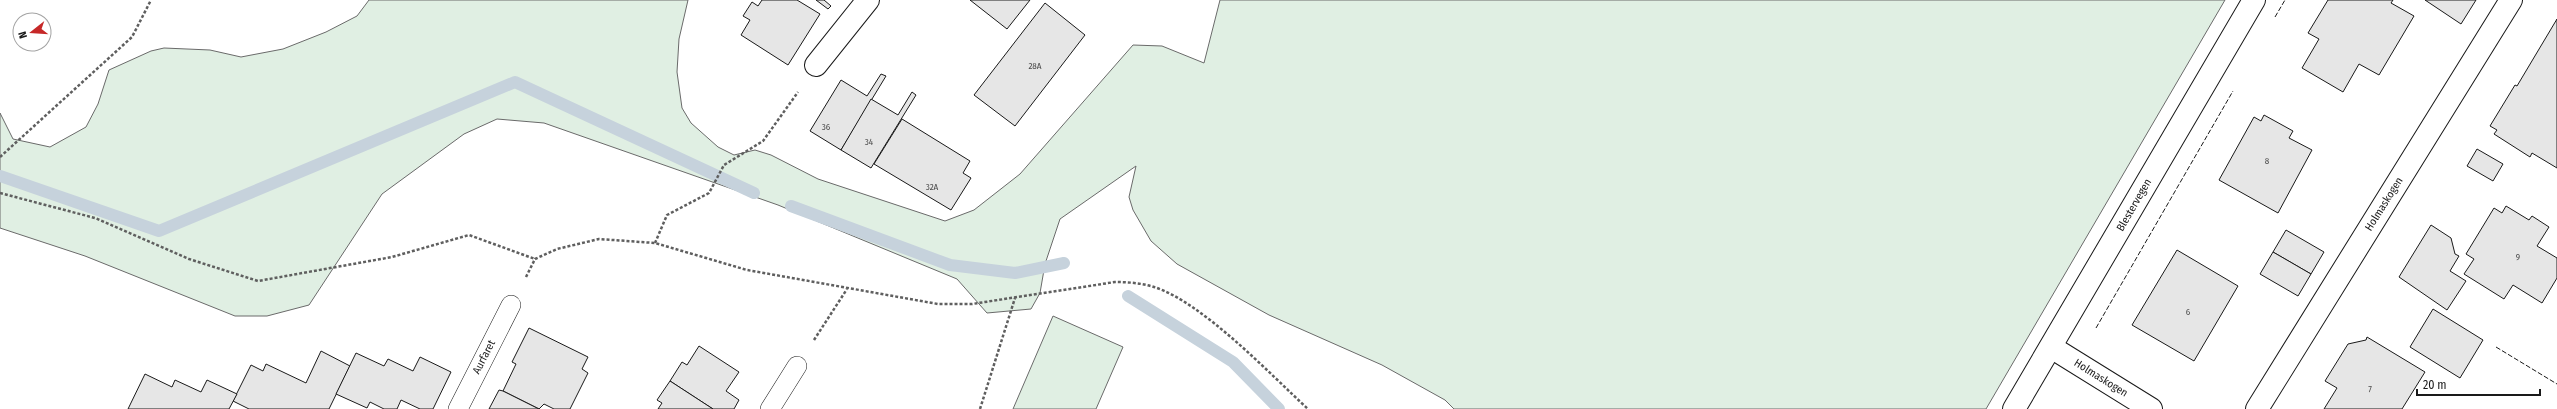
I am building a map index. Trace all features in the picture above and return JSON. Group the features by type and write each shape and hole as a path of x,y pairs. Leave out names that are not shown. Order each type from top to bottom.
{"street":[{"path":"816,65 868,0"},
{"name":"Blestervegen","path":"2014,409 2254,0"},
{"name":"Holmaskogen","path":"2257,409 2511,0"},
{"name":"Holmaskogen","path":"2050,347 2151,409"}],"lane":[{"name":"Aurfaret","path":"458,409 511,305"},
{"path":"770,409 797,366"}],"path":[{"path":"0,157 132,37 150,0"},
{"path":"656,243 667,215 709,193 724,165 763,141 816,65"},
{"path":"0,193 95,218 189,259 258,280 392,257 469,235 535,259"},
{"path":"511,305 535,259 557,249 599,238 656,243 747,270 938,304 972,304 1115,282 1135,282 1155,287 1193,308 1242,348 1308,409"},
{"path":"797,366 847,289"},
{"path":"980,409 1014,298"}],"green space":[{"path":"369,0 688,0 679,39 677,72 682,108 691,123 718,147 734,155 755,150 771,155 818,179 945,221 974,210 1020,174 1133,45 1162,46 1204,63 1220,0 2225,0 1986,409 1454,409 1445,400 1382,365 1269,315 1177,264 1151,241 1133,210 1129,197 1136,166 1060,219 1045,264 1040,293 1031,309 987,313 957,279 778,205 544,123 497,119 464,134 382,194 309,305 267,316 235,316 85,256 0,228 0,113 13,139 50,147 86,127 98,104 109,70 151,51 164,48 210,50 241,57 283,49 326,32 357,16"},
{"path":"1053,316 1123,347 1096,409 1013,409"}],"building":[{"path":"762,0 797,0 820,14 788,65 741,35 750,20 743,16 752,2 758,6"},
{"path":"816,0 824,0 831,6 828,9"},
{"path":"970,0 1030,0 1007,29"},
{"path":"2328,0 2393,0 2391,3 2414,16 2379,75 2359,64 2343,92 2302,68 2319,39 2308,33"},
{"path":"2425,0 2476,0 2461,24"},
{"path":"1045,3 1085,35 1015,126 974,95"},
{"path":"2557,19 2557,168 2532,153 2530,157 2494,134 2497,130 2490,126 2515,85 2517,86"},
{"path":"881,74 886,76 841,150 810,131 841,80 867,96"},
{"path":"912,92 916,95 871,168 841,150 871,99 898,115"},
{"path":"2264,115 2293,131 2289,138 2312,150 2278,213 2219,180 2254,117 2261,121"},
{"path":"902,119 970,161 963,173 971,178 951,210 874,164"},
{"path":"2477,149 2503,164 2493,181 2467,166"},
{"path":"2506,206 2529,220 2532,216 2549,227 2537,246 2557,258 2557,278 2542,303 2513,285 2504,299 2464,274 2474,259 2466,254 2494,208 2502,213"},
{"path":"2431,225 2451,238 2455,254 2459,256 2450,271 2466,281 2447,310 2399,277"},
{"path":"2286,230 2324,252 2311,274 2273,252"},
{"path":"2177,250 2238,286 2194,361 2132,325"},
{"path":"2273,252 2311,274 2298,296 2260,274"},
{"path":"2433,309 2483,340 2460,378 2410,347"},
{"path":"529,328 588,357 582,369 588,373 570,409 554,409 544,404 539,409 503,391 516,364 512,362"},
{"path":"2367,337 2425,372 2402,409 2324,409 2337,388 2325,381 2348,344 2366,340"},
{"path":"699,346 739,372 726,391 739,400 734,409 713,409 670,381 682,362 687,365"},
{"path":"321,351 350,366 329,409 249,409 233,401 251,365 263,371 266,364 306,383"},
{"path":"356,353 384,366 388,359 413,371 420,357 451,372 433,409 420,409 401,400 397,409 384,409 370,402 367,408 336,394"},
{"path":"145,374 172,387 175,380 201,392 207,380 237,394 229,409 128,409"},
{"path":"670,381 713,409 658,409 662,403 657,400"},
{"path":"499,390 503,391 539,409 489,409"}],"waterway":[{"path":"0,176 159,231 515,82 754,193"},
{"path":"791,206 950,265 1015,273 1064,263"},
{"path":"1128,296 1233,362 1279,409"}],"fence":[{"path":"2275,17 2285,0"},
{"path":"2096,328 2233,91"},
{"path":"2496,347 2557,384"}]}
